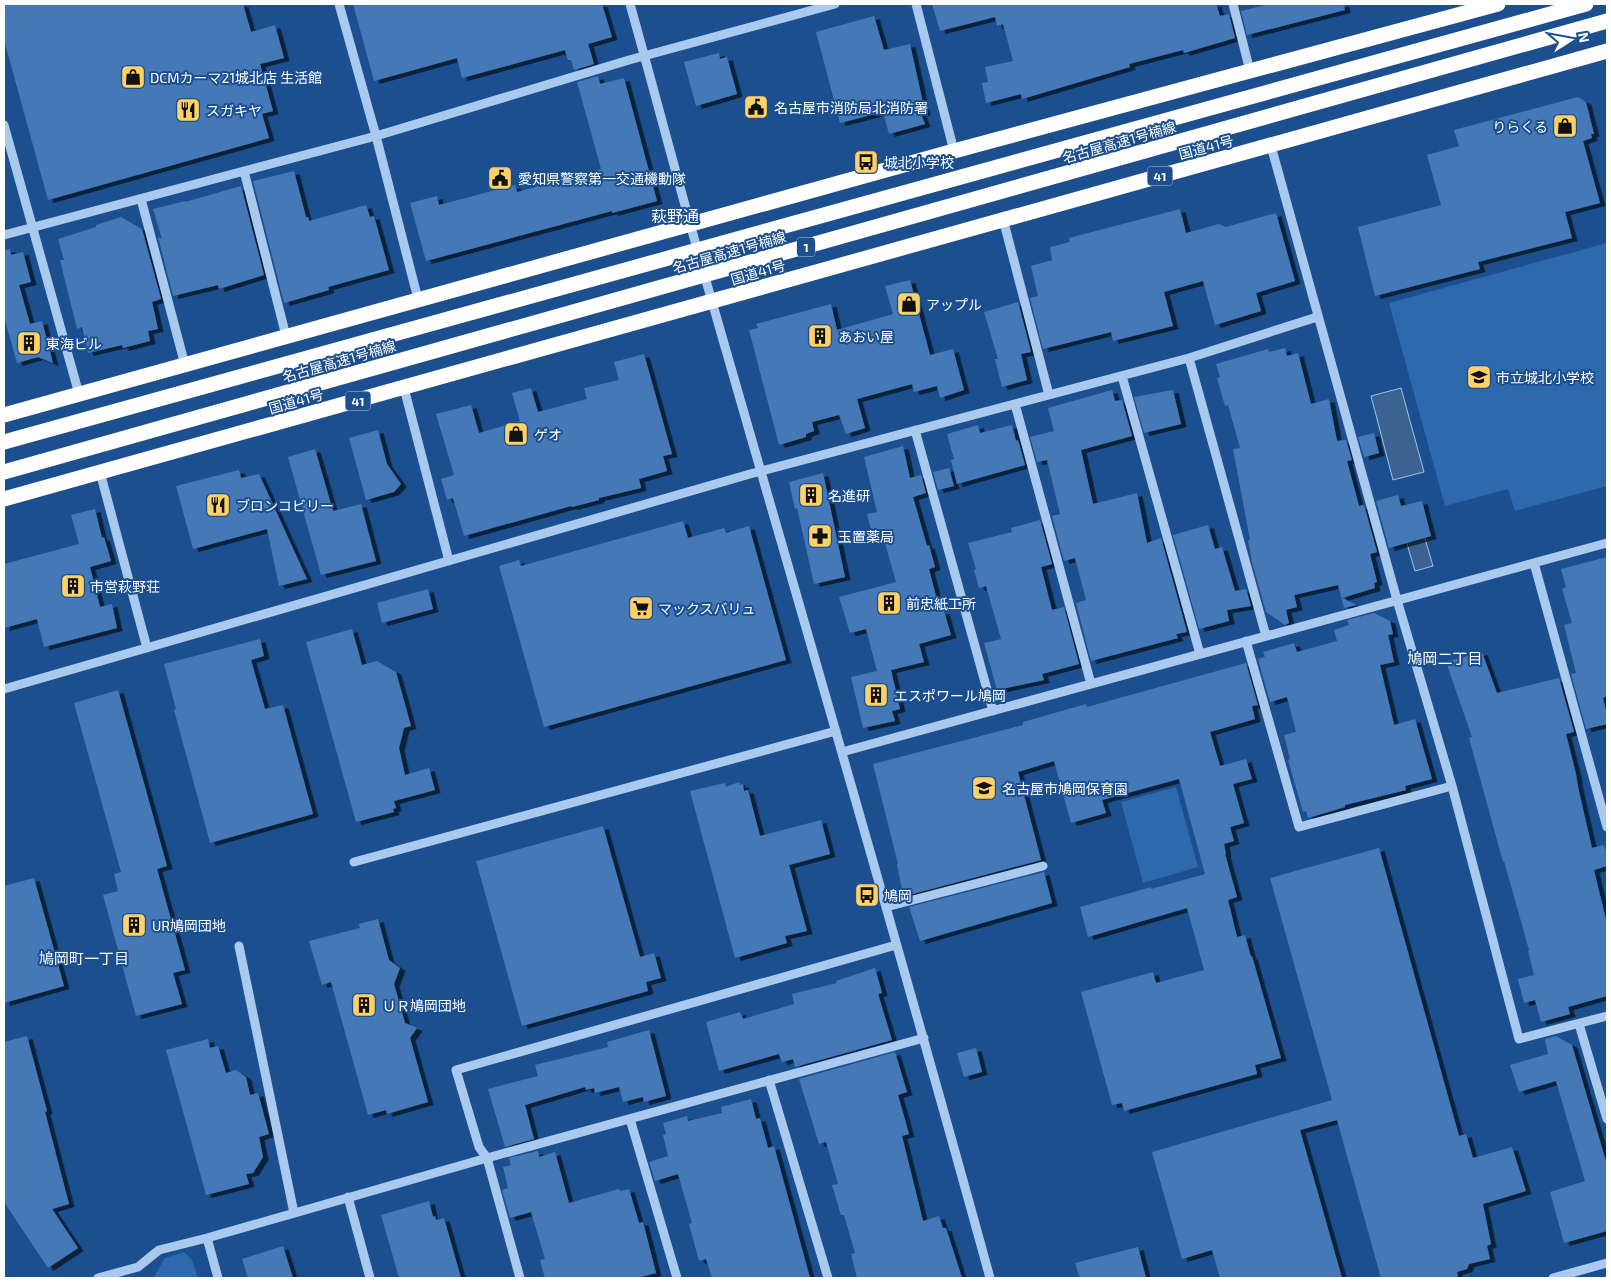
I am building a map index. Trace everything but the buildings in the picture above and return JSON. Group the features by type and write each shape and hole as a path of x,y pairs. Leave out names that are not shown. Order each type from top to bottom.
{"highway":[{"path":"4,415 954,151 1498,4"},
{"name":"名古屋高速1号楠線","path":"4,442 1586,4"},
{"name":"名古屋高速1号楠線","path":"4,472 1607,21"},
{"name":"国道41号","path":"4,499 1607,51"}],"street":[{"path":"339,4 376,136 418,300"},
{"path":"630,4 712,302 924,1038 990,1278"},
{"path":"4,235 376,136 644,56 835,4"},
{"path":"916,4 954,151"},
{"path":"1233,4 1250,71"},
{"path":"4,124 79,394"},
{"path":"1271,146 1397,600 1452,786 1519,1039 1607,1016"},
{"path":"244,171 286,336"},
{"path":"141,199 185,364"},
{"path":"1002,219 1049,395"},
{"path":"4,688 762,471 1189,358 1317,317"},
{"path":"1189,358 1266,636"},
{"path":"1122,376 1200,654"},
{"path":"404,388 449,561"},
{"path":"1015,404 1091,684"},
{"path":"915,430 994,711"},
{"path":"100,472 146,648"},
{"path":"842,752 1607,543"},
{"path":"1534,563 1607,828"},
{"path":"1246,641 1299,827 1452,786"},
{"path":"354,862 836,732"},
{"path":"886,907 1043,866"},
{"path":"520,1278 487,1158 479,1147 456,1070 896,945"},
{"path":"239,946 294,1213"},
{"path":"1579,1024 1607,1119"},
{"path":"98,1278 138,1266 159,1250 924,1038"},
{"path":"769,1080 828,1278"},
{"path":"630,1119 677,1278"},
{"path":"348,1197 370,1278"},
{"path":"207,1238 218,1278"},
{"path":"1554,1278 1607,1263"}],"shaded area":[{"path":"1607,243 1607,486 1515,511 1508,489 1445,506 1389,303"},
{"path":"1401,388 1424,472 1393,480 1371,396"},
{"path":"1421,525 1433,566 1415,571 1403,530"},
{"path":"1176,787 1198,867 1143,883 1121,802"},
{"path":"184,1252 192,1260 198,1278 149,1278 154,1277 165,1258"}],"place":[{"name":"DCMカーマ21城北店 生活館","path":"133,77"},
{"name":"名古屋市消防局北消防署","path":"756,107"},
{"name":"スガキヤ","path":"188,110"},
{"name":"りらくる","path":"1565,126"},
{"name":"城北小学校","path":"866,162"},
{"name":"愛知県警察第一交通機動隊","path":"500,178"},
{"name":"アップル","path":"909,304"},
{"name":"あおい屋","path":"820,336"},
{"name":"東海ビル","path":"29,343"},
{"name":"市立城北小学校","path":"1479,377"},
{"name":"ゲオ","path":"516,434"},
{"name":"名進研","path":"811,495"},
{"name":"ブロンコビリー","path":"218,505"},
{"name":"玉置薬局","path":"820,536"},
{"name":"市営萩野荘","path":"73,586"},
{"name":"前忠紙工所","path":"889,603"},
{"name":"マックスバリュ","path":"641,608"},
{"name":"エスポワール鳩岡","path":"876,695"},
{"name":"名古屋市鳩岡保育園","path":"984,788"},
{"name":"鳩岡","path":"867,895"},
{"name":"UR鳩岡団地","path":"134,925"},
{"name":"ＵＲ鳩岡団地","path":"364,1005"}],"district":[{"name":"萩野通","path":"675,215"},
{"name":"鳩岡二丁目","path":"1445,658"},
{"name":"鳩岡町一丁目","path":"84,958"}]}
